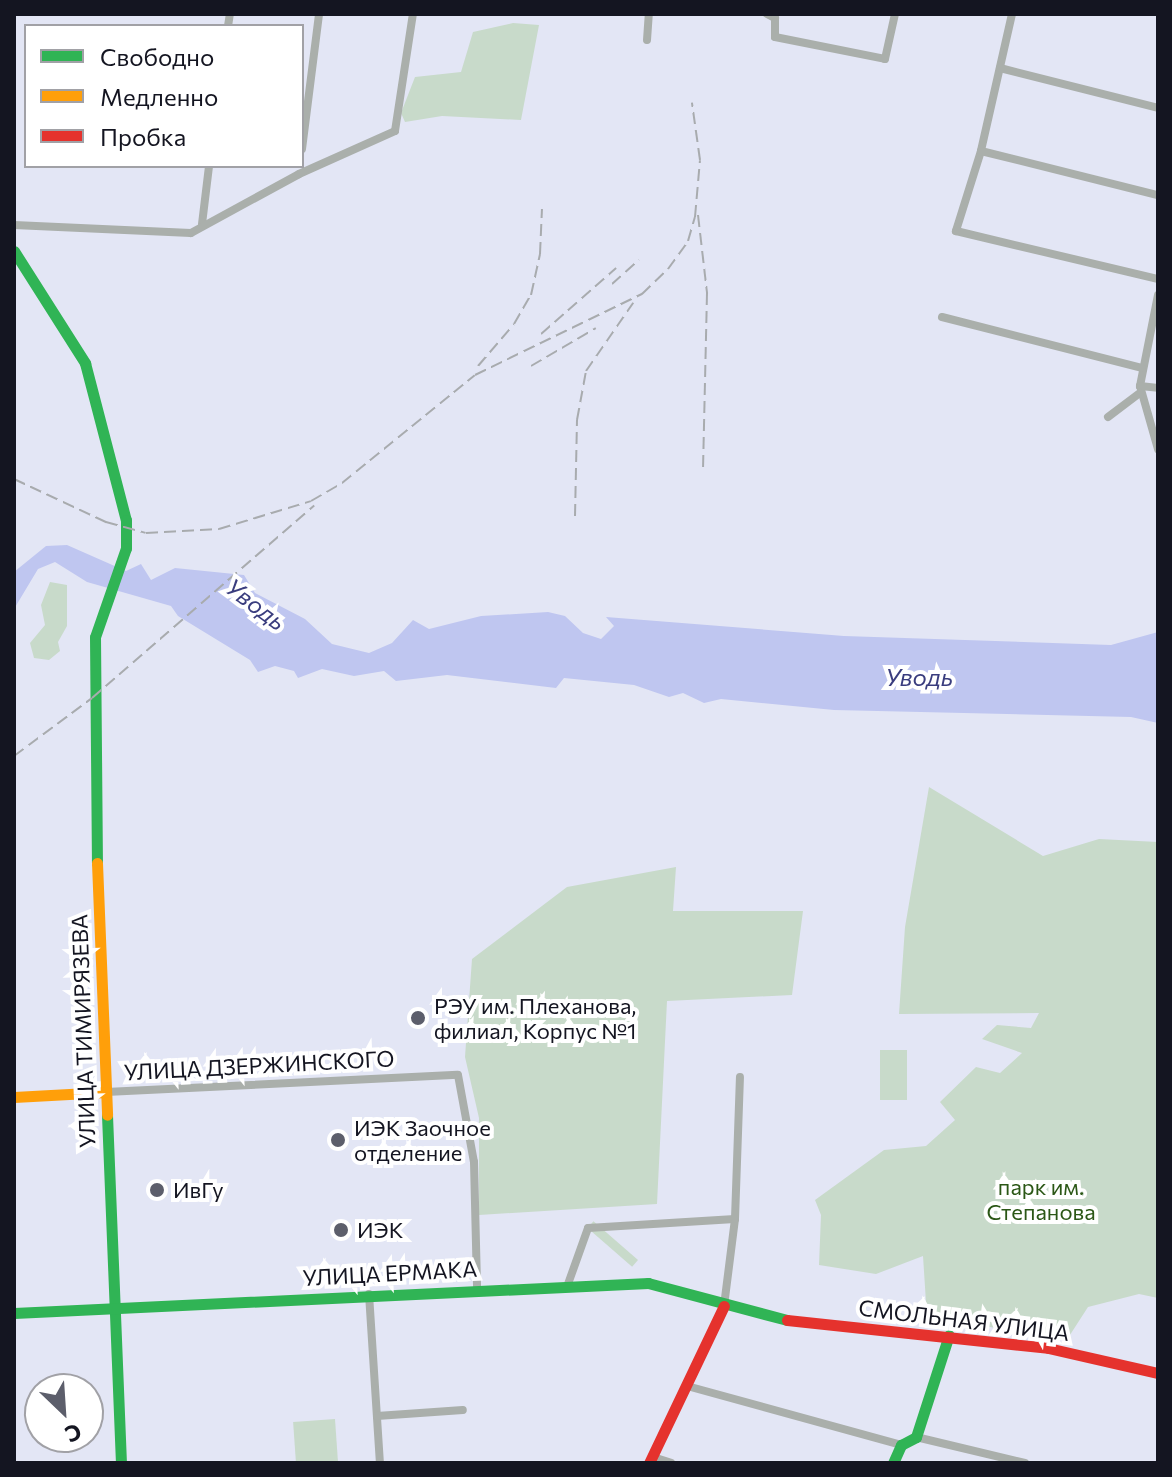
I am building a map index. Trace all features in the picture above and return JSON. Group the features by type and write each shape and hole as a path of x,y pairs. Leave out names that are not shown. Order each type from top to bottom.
{"main road":[{"name":"УЛИЦА ТИМИРЯЗЕВА","path":"14,251 74,344 95,389 126,520 122,560 105,599 95,637 92,731 121,1463"},
{"name":"УЛИЦА ДЗЕРЖИНСКОГО","path":"14,1097 106,1092"},
{"name":"УЛИЦА ЕРМАКА","path":"14,1313 477,1288 657,1284 764,1318"},
{"path":"651,1460 724,1306"},
{"name":"СМОЛЬНАЯ УЛИЦА","path":"764,1318 949,1335 1048,1348 1158,1373"},
{"path":"893,1463 901,1445 916,1437 949,1335"}],"street":[{"path":"304,133 319,14"},
{"path":"304,168 395,131 413,14"},
{"path":"647,40 649,14"},
{"path":"767,14 775,18 775,37 885,59 895,14"},
{"path":"1012,14 981,151 956,231 1158,279"},
{"path":"1000,68 1158,108"},
{"path":"981,151 1158,195"},
{"path":"202,224 209,168"},
{"path":"14,225 191,233 299,170"},
{"path":"1158,295 1140,390 1158,448"},
{"path":"942,317 1142,368"},
{"path":"1108,417 1140,390 1158,388"},
{"name":"УЛИЦА ДЗЕРЖИНСКОГО","path":"106,1092 458,1075 474,1162 477,1288"},
{"path":"724,1306 735,1219 740,1077"},
{"path":"568,1284 588,1228 735,1219"},
{"path":"369,1294 380,1463"},
{"path":"687,1386 901,1445"},
{"path":"377,1416 463,1410"},
{"path":"916,1437 1025,1463"},
{"path":"651,1460 671,1463"}],"green space":[{"path":"513,23 539,25 521,120 442,116 405,122 401,113 415,77 461,72 473,32"},
{"path":"50,582 67,585 67,626 58,642 60,651 49,660 34,658 30,643 45,625 41,605"},
{"name":"парк им. Степанова","path":"929,787 1043,856 1099,839 1158,842 1158,1298 1139,1294 1088,1307 1068,1338 927,1318 923,1256 876,1274 819,1265 821,1215 815,1200 884,1150 926,1146 955,1120 940,1102 976,1067 1000,1073 1022,1053 982,1039 997,1025 1031,1028 1039,1013 899,1014 905,927"},
{"path":"676,867 673,911 803,911 792,995 667,1001 657,1204 479,1215 479,1118 465,1057 472,959 567,887"},
{"path":"880,1050 907,1050 907,1100 880,1100"},
{"path":"593,1221 638,1260 632,1267 588,1228"},
{"path":"335,1419 338,1463 296,1463 293,1422"}],"water":[{"name":"Уводь","path":"67,545 126,571 141,564 151,580 175,568 244,575 255,593 305,619 332,644 369,653 392,643 413,620 429,629 481,616 548,612 565,616 583,633 601,639 614,626 606,617 844,636 1111,645 1158,632 1158,723 1131,717 834,710 721,699 704,703 683,693 669,697 634,685 564,678 556,688 447,675 396,681 384,671 354,676 322,669 298,678 294,671 275,666 258,672 250,660 178,616 171,606 87,582 55,562 38,569 14,609 14,572 46,546"}],"railway":[{"path":"14,479 106,522 146,533 219,529 311,501 342,483 475,375 642,294 668,269 688,241 695,217 700,160 692,103"},
{"path":"478,366 514,324 531,295 540,254 542,209"},
{"path":"698,215 707,293 703,472"},
{"path":"612,284 639,260"},
{"path":"541,334 616,268"},
{"path":"575,516 577,420 586,371 633,303"},
{"path":"531,366 596,328"},
{"path":"14,756 92,698 314,506"}],"traffic: fast":[{"path":"14,251 85,363 126,520 126,548 95,637 97,863"},
{"path":"107,1115 121,1463"},
{"path":"14,1313 648,1283 787,1320"},
{"path":"893,1463 901,1445 916,1437 949,1335"}],"traffic: slow":[{"path":"97,863 107,1115"},
{"path":"14,1097 106,1092"}],"traffic: jam":[{"path":"649,1463 724,1306"},
{"path":"787,1320 1048,1348 1158,1373"}],"place":[{"name":"РЭУ им. Плеханова, филиал, Корпус №1","path":"418,1018"},
{"name":"ИЭК Заочное отделение","path":"338,1140"},
{"name":"ИвГу","path":"157,1190"},
{"name":"ИЭК","path":"341,1230"}]}
